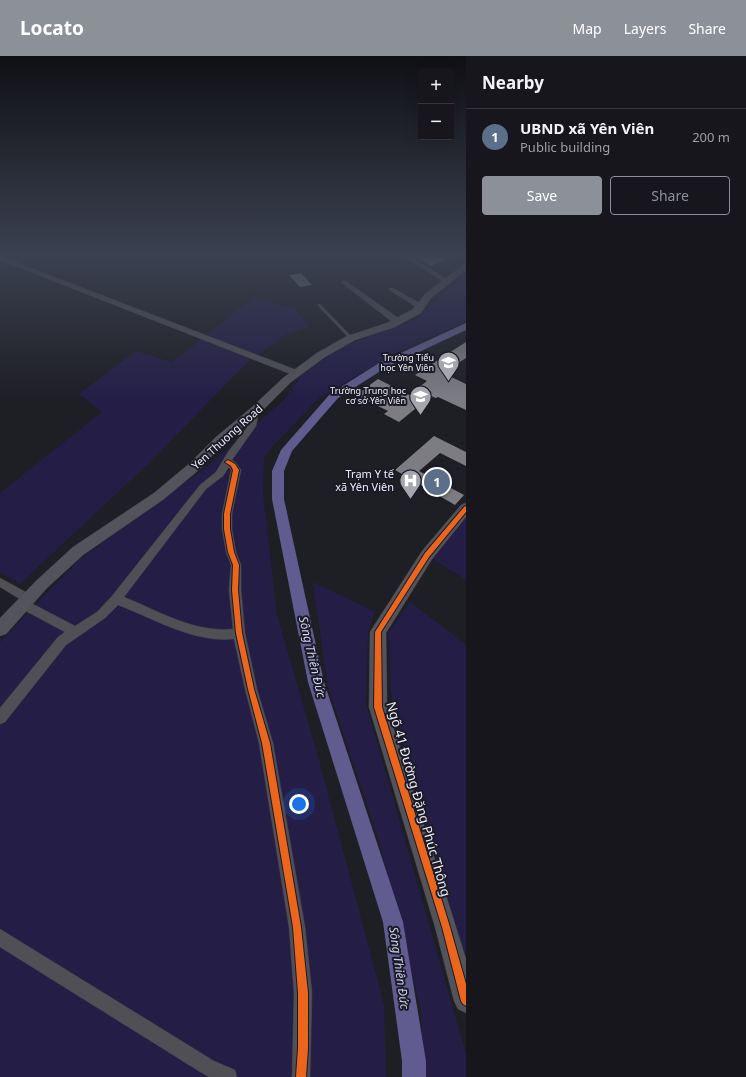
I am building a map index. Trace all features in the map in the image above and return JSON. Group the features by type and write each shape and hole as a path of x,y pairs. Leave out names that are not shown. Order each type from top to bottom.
{"main road":[{"name":"Yen Thuong Road","path":"0,629 42,584 78,552 160,496 194,466 220,440 256,411 296,373 321,355 351,338 398,322 417,311 423,303"},
{"name":"Ngõ 41 Đường Đặng Phúc Thông","path":"466,508 427,555 378,632 378,707 446,927 466,1002"}],"street":[{"path":"115,303 296,373"},
{"path":"372,303 398,322"},
{"path":"415,303 421,306"},
{"path":"0,718 62,641 101,615 116,600 155,552 185,509 203,487 220,474 228,462 231,454 252,426 256,411"},
{"path":"228,462 233,464 236,470 227,514 227,529 231,552 236,565 235,590 239,633 251,689 266,743 296,920 303,993 303,1048 301,1077"},
{"path":"0,582 26,602 75,632"},
{"path":"116,600 160,618 204,632 216,635 239,633"},
{"path":"0,937 208,1067 228,1077"}],"lane":[{"path":"319,305 351,338"}],"shaded area":[{"path":"247,303 273,303 295,309 310,327 285,335 248,362 147,465 20,584 0,572 0,493 102,412 79,394 136,351 172,362"},
{"path":"433,303 466,303 466,321 395,353 319,398 264,456 263,494 277,615 319,760 384,1005 386,1077 0,1077 0,642 79,560 209,465 285,399 301,375 341,347 416,319"},
{"path":"466,513 466,580 432,558"},
{"path":"313,582 375,612 368,631 366,704 466,1054 466,1077 424,1077 421,1010 379,841 328,687"},
{"path":"410,602 466,645 466,957 423,818 391,693 389,632"}],"building":[{"path":"466,342 466,358 443,373 466,384 466,410 438,397 436,398 431,396 399,422 384,414 388,411 356,395 378,379 409,395 427,381 415,375"},
{"path":"434,436 466,452 466,466 440,453 419,471 464,495 455,505 395,470"}],"waterway":[{"name":"Sông Thiên Đức","path":"414,1077 414,1061 393,922 316,682 278,499 278,471 287,450 334,396 383,365 466,326"}],"cycle path":[{"path":"228,462 233,465 236,470 227,514 227,529 231,552 236,565 235,590 239,633 251,689 266,743 297,927 303,993 303,1048 301,1077"},
{"path":"466,508 427,555 378,632 378,707 446,927 466,1001"}],"place":[{"name":"Trường Tiểu học Yên Viên","path":"449,382"},
{"name":"Trường Trung học cơ sở Yên Viên","path":"421,416"},
{"name":"UBND xã Yên Viên","path":"437,482"},
{"name":"Trạm Y tế xã Yên Viên","path":"410,500"}]}
